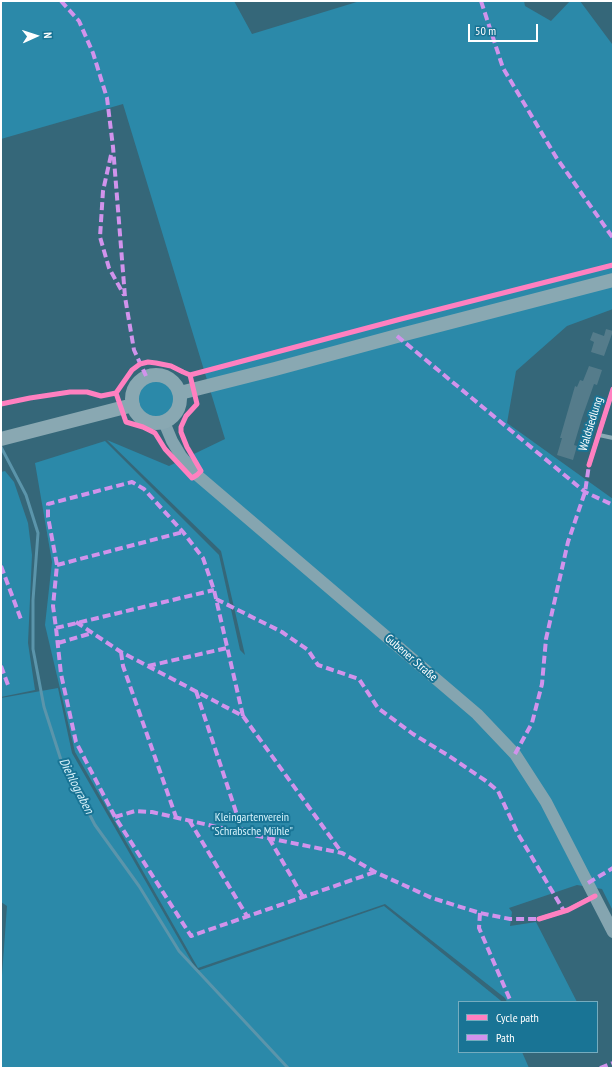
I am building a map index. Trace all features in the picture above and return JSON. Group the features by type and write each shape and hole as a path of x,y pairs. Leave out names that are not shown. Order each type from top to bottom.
{"main road":[{"path":"180,393 613,280"},
{"path":"146,376 164,376 170,378 180,393 180,406 173,416 164,422 148,422 141,418 133,405 132,398 136,385 146,376"},
{"path":"6,438 133,405"},
{"name":"Gubener Straße","path":"164,422 172,441 181,456 197,475 477,714 515,754 546,802 613,932"}],"street":[{"name":"Waldsiedlung","path":"589,465 613,389"},
{"name":"Waldsiedlung","path":"599,435 613,438"},
{"path":"539,919 568,910 595,896"}],"green space":[{"name":"Kleingartenverein \"Schrabsche Mühle\"","path":"1,1 234,1 252,34 360,1 524,1 525,6 551,21 570,1 580,1 613,44 613,309 567,326 516,371 507,423 613,499 613,911 602,889 577,885 509,908 512,912 510,926 536,922 576,1001 506,1001 505,998 385,904 198,968 75,752 45,625 52,562 35,463 105,441 219,555 240,650 245,655 221,551 107,440 169,466 225,439 123,104 1,139"},
{"path":"152,380 160,380 167,383 172,388 175,399 172,410 167,415 160,418 152,418 145,415 140,410 137,403 137,395 140,388 145,383"},
{"path":"5,471 14,482 28,523 32,555 28,643 35,690 1,697 1,472"},
{"path":"58,688 72,753 197,971 384,906 501,1001 458,1001 458,1053 522,1053 529,1068 1,1068 1,989 7,906 1,902 1,698"}],"building":[{"path":"606,329 613,331 604,356 591,352 594,342 590,340 593,332 604,336"},
{"path":"589,366 602,370 597,385 594,384 582,418 574,445 577,446 573,460 557,455 562,438 560,438 575,386 577,387 580,380 583,381"}],"waterway":[{"name":"Diehlograben","path":"1,447 26,495 38,533 33,600 33,649 44,707 61,760 95,825 139,886 179,951 288,1068"}],"marked path":[{"path":"61,1 79,21 93,53 107,98 113,147 125,297 134,350 146,376"},
{"path":"481,1 503,68 556,157 613,238"},
{"path":"111,155 103,191 100,237 109,268 124,295"},
{"path":"397,336 585,492 613,505"},
{"path":"515,754 532,723 542,684 546,639 568,542 585,492 589,465"},
{"path":"76,622 121,652 243,716 214,590 203,558 183,532 144,489 132,482 48,504 48,517 57,565 53,606 61,674 76,742 115,817 191,936 375,872"},
{"path":"57,565 183,532"},
{"path":"1,566 22,622"},
{"path":"56,628 214,590"},
{"path":"216,599 282,632 308,650 318,665 359,679 378,708 413,734 449,756 498,791 518,834 564,911"},
{"path":"58,643 92,633"},
{"path":"148,666 227,648"},
{"path":"121,652 123,666 176,817"},
{"path":"1,666 8,685"},
{"path":"196,691 243,833"},
{"path":"243,716 342,853"},
{"path":"115,817 135,811 152,812 243,833 342,853 375,872 432,898 480,913 510,919 539,919"},
{"path":"189,820 247,916"},
{"path":"269,838 303,897"},
{"path":"588,883 613,868"},
{"path":"480,913 479,928 511,1001"},
{"path":"600,1068 613,1063"}],"cycle path":[{"path":"1,404 70,392 87,392 101,396 116,393 132,370 140,364 148,362 171,366 190,375 613,265"},
{"path":"116,393 126,422 143,427 155,433 165,449 192,478 201,471 187,447 181,432 181,427 186,416 197,404 190,375"},
{"path":"589,465 613,389"},
{"path":"539,919 568,910 595,896"}]}
